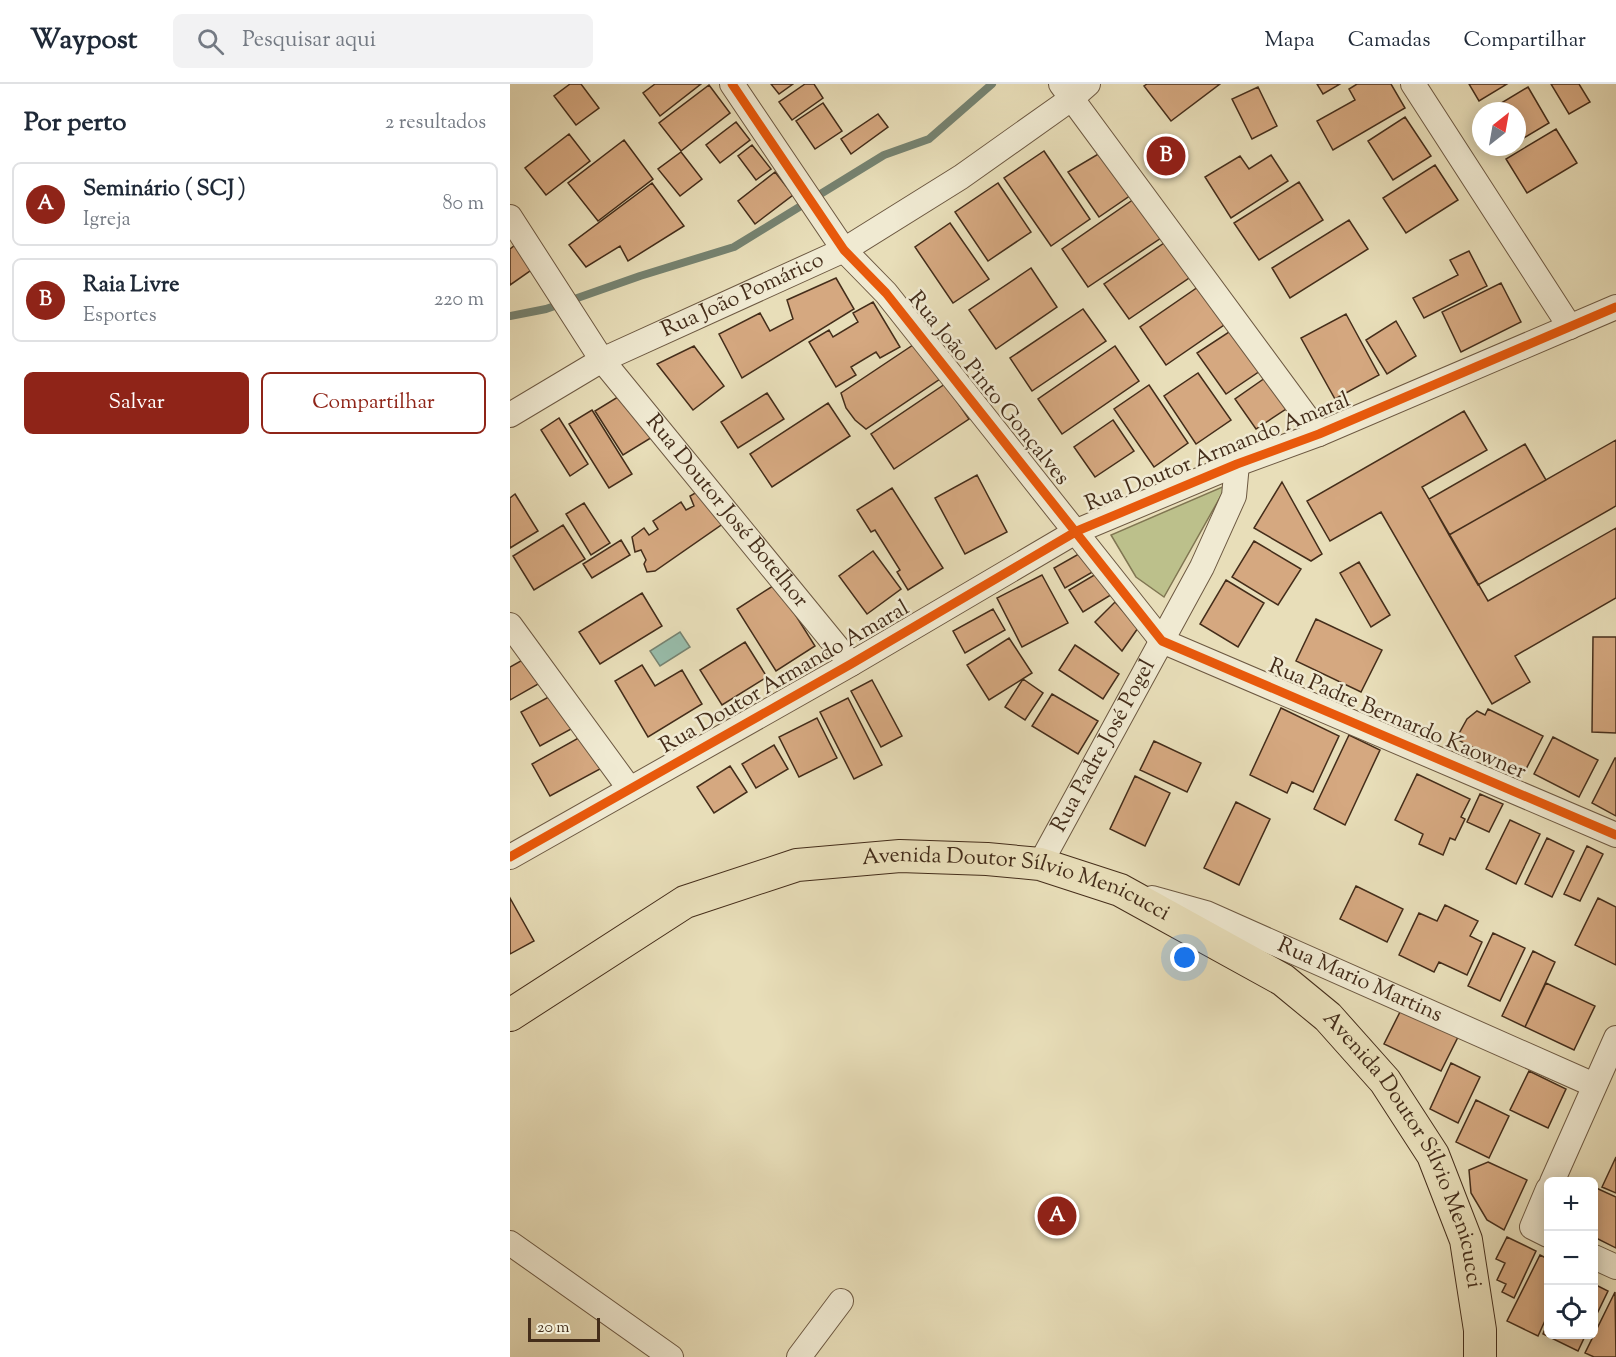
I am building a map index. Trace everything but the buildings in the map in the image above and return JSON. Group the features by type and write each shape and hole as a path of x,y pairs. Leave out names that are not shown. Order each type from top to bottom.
{"main road":[{"name":"Avenida Doutor Sílvio Menicucci","path":"510,1015 686,902 797,865 900,856 987,859 1041,864 1120,890 1283,980 1328,1017 1386,1081 1433,1155 1466,1240 1480,1330 1480,1357"}],"street":[{"name":"Rua João Pinto Gonçalves","path":"732,84 844,250 886,293 1162,640"},
{"path":"1413,84 1570,327"},
{"name":"Rua João Pomárico","path":"510,415 602,360 844,250 960,177 1073,89"},
{"path":"1073,89 1319,434"},
{"name":"Rua Doutor José Botelhor","path":"510,217 602,360 851,664"},
{"name":"Rua Doutor Armando Amaral","path":"510,857 851,664 1077,531 1237,464 1319,434 1616,308"},
{"name":"Rua Padre José Pogel","path":"1041,864 1202,567 1234,496 1237,464"},
{"path":"510,625 629,788"},
{"name":"Rua Padre Bernardo Kaowner","path":"1162,640 1616,835"},
{"name":"Rua Mario Martins","path":"1120,890 1206,913 1594,1085"},
{"path":"1554,1177 1616,1038"},
{"path":"1540,1231 1544,1210"},
{"path":"510,1243 671,1357"},
{"path":"1598,1259 1616,1267"},
{"path":"799,1357 841,1301"}],"green space":[{"path":"1227,485 1164,597 1136,577 1111,535"}],"shaded area":[{"path":"680,632 690,647 660,666 650,651"}],"waterway":[{"path":"510,316 546,309 640,276 734,247 884,155 929,139 992,84"}],"cycle path":[{"path":"732,84 844,250 886,293 1162,641 1616,835"},
{"path":"510,857 851,664 1077,531 1237,464 1319,434 1616,307"}],"place":[{"name":"Raia Livre","path":"1166,156"},
{"name":"Seminário ( SCJ )","path":"1057,1216"}]}
